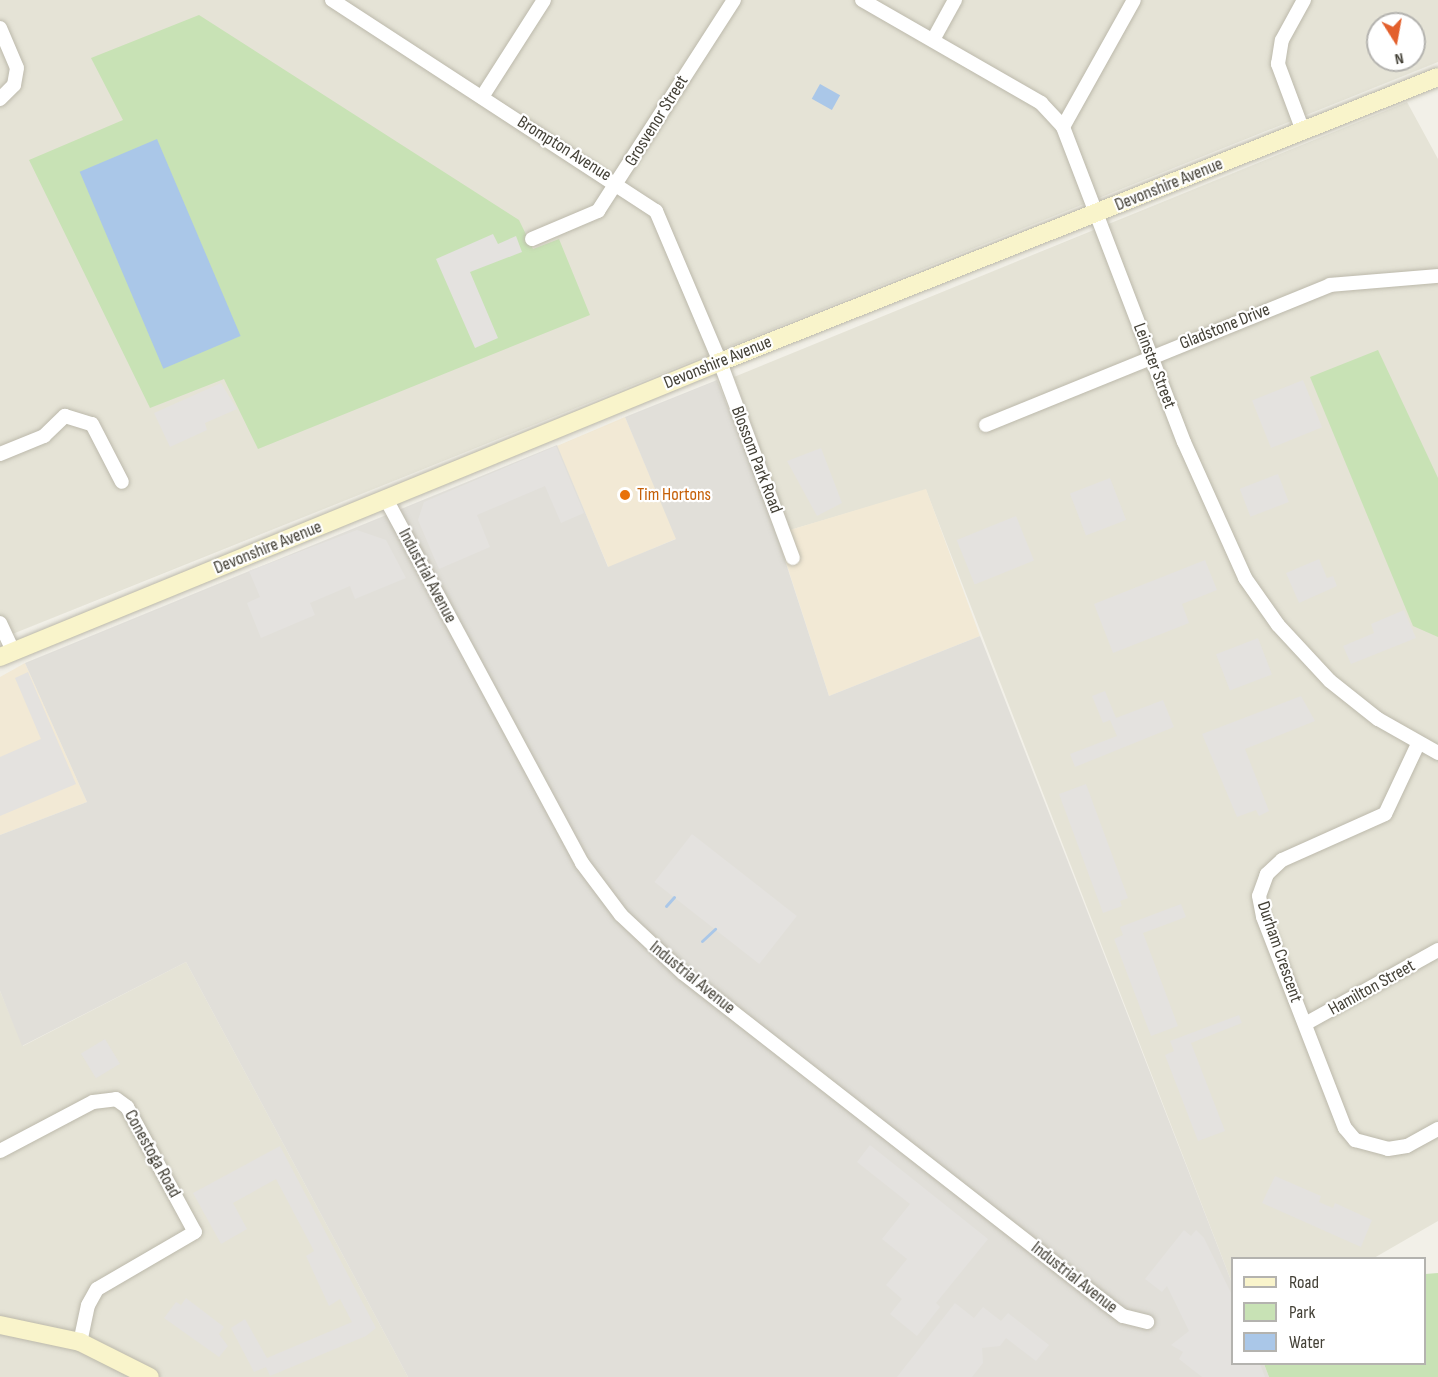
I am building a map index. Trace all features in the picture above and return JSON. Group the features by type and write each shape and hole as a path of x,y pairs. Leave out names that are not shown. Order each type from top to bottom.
{"main road":[{"name":"Devonshire Avenue","path":"7,654 720,362 1438,77"},
{"path":"0,1325 80,1342 150,1377"}],"street":[{"name":"Brompton Avenue","path":"332,0 352,5 482,98 649,204 665,225 720,362"},
{"path":"482,98 544,0"},
{"name":"Grosvenor Street","path":"532,239 598,211 734,0"},
{"name":"Leinster Street","path":"862,0 1041,103 1063,127 1150,357 1235,562 1264,607 1336,686 1418,744 1438,753"},
{"path":"933,40 955,0"},
{"path":"1063,127 1134,0"},
{"path":"1303,131 1278,64 1282,40 1304,0"},
{"path":"0,28 17,68 14,85 0,99"},
{"name":"Gladstone Drive","path":"986,425 1330,285 1438,276"},
{"name":"Blossom Park Road","path":"720,362 793,558"},
{"path":"0,454 44,436 65,416 92,424 122,482"},
{"name":"Industrial Avenue","path":"386,500 582,863 621,915 683,973 1115,1310 1147,1322"},
{"path":"0,623 7,654"},
{"name":"Durham Crescent","path":"1418,744 1384,814 1282,860 1264,880 1259,896 1263,916 1334,1103 1355,1140 1388,1149 1407,1146 1438,1129"},
{"name":"Hamilton Street","path":"1305,1024 1438,950"},
{"name":"Conestoga Road","path":"0,1151 93,1102 116,1099 127,1107 195,1232 97,1289 88,1305 80,1342"}],"shaded area":[{"path":"0,0 1438,0 1438,62 1426,67 1426,12 1366,12 1366,72 1413,72 0,639"},
{"path":"1407,102 1438,159 1438,1221 1376,1257 1231,1257 1231,1280 926,490 790,530 734,377"},
{"path":"493,234 498,244 516,236 522,252 470,272 498,338 475,348 436,259"},
{"path":"717,380 770,514 829,696 980,636 1231,1280 1231,1365 1264,1365 1269,1377 408,1377 186,962 22,1046 0,991 0,835 87,802 25,663 557,445 608,567 676,539 625,417"},
{"path":"1303,380 1322,427 1271,448 1252,401"},
{"path":"221,383 237,409 205,423 207,430 170,447 154,413"},
{"path":"625,417 677,539 608,567 557,446"},
{"path":"556,446 584,513 561,523 545,486 477,515 490,547 439,569 418,520 424,502"},
{"path":"821,448 842,503 817,516 787,461"},
{"path":"1278,474 1289,502 1250,517 1240,489"},
{"path":"1110,478 1126,520 1086,535 1070,493"},
{"path":"926,489 980,636 829,696 781,547 790,530"},
{"path":"1016,516 1034,561 975,584 957,540"},
{"path":"357,530 386,540 406,578 355,599 350,586 310,603 315,615 261,638 247,603 260,597 249,571"},
{"path":"1319,559 1327,578 1333,576 1337,586 1299,603 1286,573"},
{"path":"1205,560 1217,590 1182,604 1189,623 1113,653 1094,604"},
{"path":"1404,610 1416,638 1351,664 1343,646 1374,633 1371,624"},
{"path":"1258,638 1272,674 1230,691 1216,654"},
{"path":"25,663 87,802 0,835 0,677"},
{"path":"28,672 76,784 0,816 0,757 41,739 15,678"},
{"path":"1105,691 1116,718 1163,700 1174,727 1075,767 1070,754 1117,736 1110,720 1103,723 1092,696"},
{"path":"1301,696 1315,721 1245,749 1269,811 1259,816 1256,810 1237,817 1202,734"},
{"path":"1086,784 1128,898 1120,901 1122,906 1103,913 1059,794"},
{"path":"692,834 797,916 759,964 654,882"},
{"path":"1181,904 1186,917 1143,933 1178,1026 1151,1036 1114,939 1123,935 1120,927"},
{"path":"186,962 408,1377 0,1377 0,991 23,1046"},
{"path":"1239,1015 1242,1023 1191,1043 1225,1131 1198,1141 1165,1055 1174,1051 1170,1041"},
{"path":"105,1039 120,1064 96,1078 81,1053"},
{"path":"870,1145 988,1239 936,1303 940,1307 917,1336 890,1314 902,1299 886,1285 907,1259 882,1239 910,1204 857,1162"},
{"path":"280,1146 376,1328 366,1336 270,1376 266,1367 254,1372 231,1328 245,1319 267,1358 352,1322 340,1299 329,1306 306,1256 314,1251 276,1179 233,1203 247,1229 221,1244 193,1193"},
{"path":"1275,1176 1321,1196 1319,1202 1333,1208 1335,1203 1372,1220 1361,1247 1262,1203"},
{"path":"1184,1230 1191,1236 1196,1230 1204,1238 1231,1293 1231,1365 1260,1365 1265,1377 1202,1377 1179,1359 1183,1352 1171,1345 1189,1331 1167,1286 1162,1292 1145,1279"},
{"path":"186,1298 224,1327 219,1334 228,1346 219,1357 164,1318 176,1302 181,1305"},
{"path":"955,1303 974,1318 983,1307 1001,1321 1008,1313 1049,1345 1036,1361 1006,1338 1000,1346 982,1348 983,1363 972,1377 897,1377"}],"green space":[{"path":"199,15 519,220 533,249 559,239 590,315 258,449 224,379 150,408 29,160 123,120 91,58"},
{"path":"1378,350 1438,478 1438,637 1413,626 1310,377"},
{"path":"1438,1273 1438,1377 1269,1377 1264,1365 1426,1365 1426,1274"}],"water":[{"path":"820,84 840,95 832,110 812,99"},
{"path":"157,139 241,336 163,369 80,172"}],"waterway":[{"path":"666,906 674,897"},
{"path":"702,941 715,929"}],"place":[{"name":"Tim Hortons","path":"625,495"}]}
